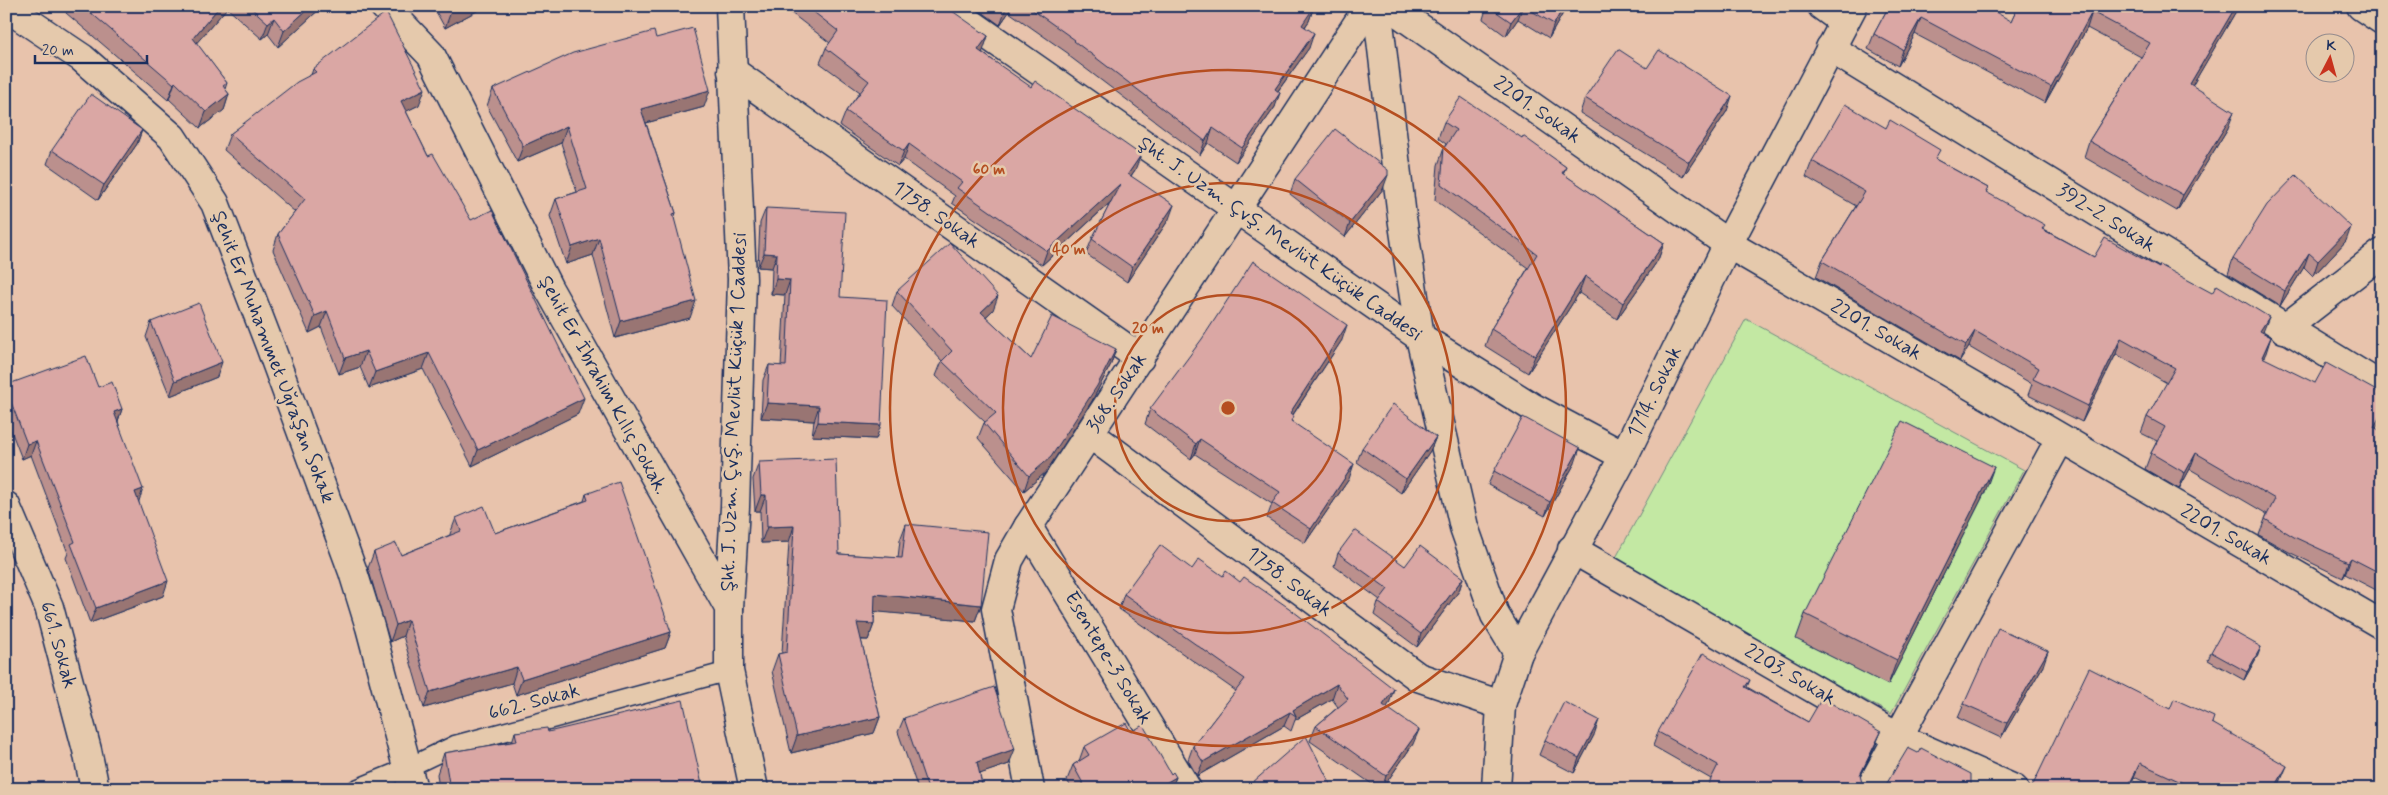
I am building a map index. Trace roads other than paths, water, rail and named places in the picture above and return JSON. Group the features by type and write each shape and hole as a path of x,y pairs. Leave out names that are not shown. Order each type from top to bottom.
{"street":[{"name":"Şehit Er İbrahim Kılıç Sokak.","path":"384,6 430,55 549,289 728,608 729,671 754,789"},
{"name":"Şht. J. Uzm. Çvş. Mevlüt Küçük 1 Caddesi","path":"728,608 735,507 742,280 730,6"},
{"name":"Şht. J. Uzm. Çvş. Mevlüt Küçük Caddesi","path":"946,6 1420,337 1532,407 1624,456"},
{"name":"368. Sokak","path":"1030,789 996,609 1009,560 1028,528 1369,6"},
{"path":"1376,6 1402,217 1420,337 1464,528 1495,615 1518,652"},
{"name":"2201. Sokak","path":"1389,6 1728,244 2382,625"},
{"path":"1822,6 1849,14"},
{"path":"2361,6 2382,20"},
{"name":"Şehit Er Muhammet Uğraşan Sokak","path":"6,7 82,58 172,137 215,203 353,572 370,627 410,778"},
{"name":"1714. Sokak","path":"1496,789 1501,705 1518,652 1624,456 1728,244 1849,14"},
{"name":"392-2. Sokak","path":"1830,48 2284,329 2382,386"},
{"name":"1758. Sokak","path":"732,71 1140,358"},
{"path":"2284,329 2382,253"},
{"name":"1758. Sokak","path":"1090,434 1418,677 1501,705"},
{"path":"1870,789 2060,439"},
{"name":"661. Sokak","path":"6,506 49,607 88,750 96,789"},
{"name":"Esentepe-3 Sokak","path":"1028,528 1187,789"},
{"name":"2203. Sokak","path":"1572,549 1899,738 2014,789"}],"lane":[{"name":"662. Sokak","path":"356,789 410,778 455,746 729,671"}]}
